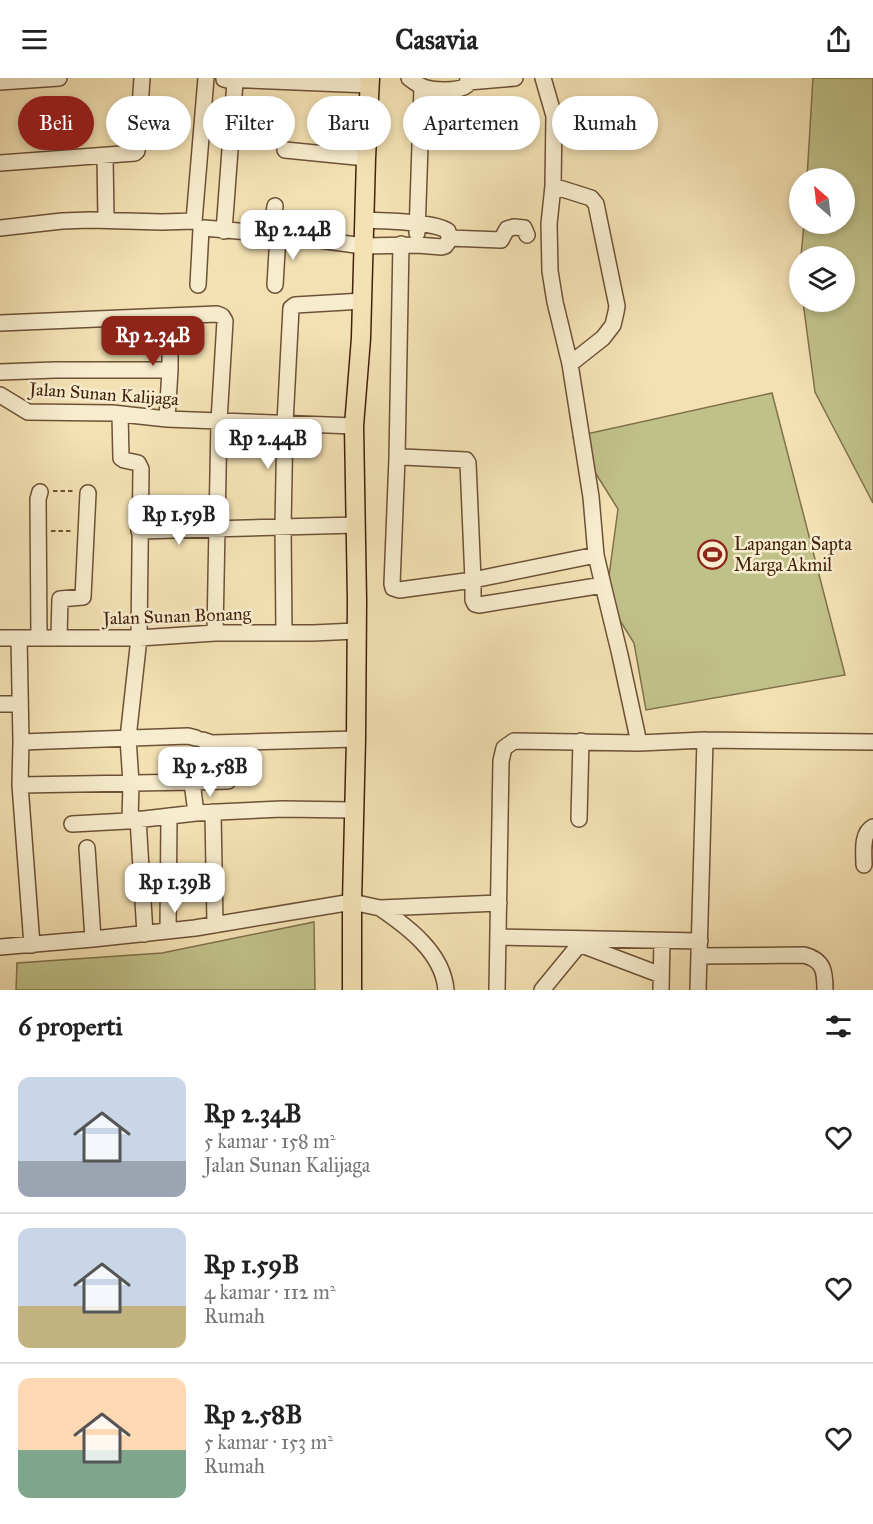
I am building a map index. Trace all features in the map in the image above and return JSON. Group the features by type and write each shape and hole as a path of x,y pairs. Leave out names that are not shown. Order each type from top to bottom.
{"main road":[{"path":"352,990 353,810 356,739 354,426 363,301 370,81"}],"street":[{"path":"0,82 59,78"},
{"path":"0,163 132,154 136,151 142,78"},
{"path":"0,228 62,221 194,221 206,78"},
{"path":"222,78 370,81"},
{"path":"222,78 235,82 224,231"},
{"path":"417,244 415,82 428,89 446,84 457,90 464,88 468,80 515,78"},
{"path":"543,78 554,116 553,186 549,224 550,271 570,364 591,497 596,555 639,743"},
{"path":"285,150 366,158"},
{"path":"105,156 106,220"},
{"path":"553,186 591,198 596,204 617,306 613,325 603,338 570,364"},
{"path":"274,206 275,285"},
{"path":"198,285 201,229 363,246 417,244 444,247 450,238 446,229 418,224 364,220"},
{"path":"450,238 501,240 505,230 514,226 524,228 527,236"},
{"path":"401,244 393,588 399,590 473,580 596,555"},
{"path":"284,633 285,423 291,308 295,305 363,301"},
{"path":"0,323 217,314 224,318 219,421 215,633"},
{"path":"167,418 170,316"},
{"path":"0,372 170,370"},
{"name":"Jalan Sunan Kalijaga","path":"0,395 28,412 120,414 219,421 354,426"},
{"path":"120,414 122,458 138,463 140,466 139,638 128,738 145,934"},
{"path":"397,458 466,460 468,463 475,604 603,585"},
{"path":"39,637 38,499 40,492"},
{"path":"58,637 60,599 83,597 88,493"},
{"path":"139,531 356,525"},
{"name":"Jalan Sunan Bonang","path":"0,638 139,638 215,633 356,631"},
{"path":"19,638 20,785 32,945"},
{"path":"0,704 20,704"},
{"path":"21,742 188,736 212,743 356,739"},
{"path":"699,990 705,740"},
{"path":"497,990 501,761 504,748 514,741 873,742"},
{"path":"579,819 581,741"},
{"path":"20,785 228,781"},
{"path":"192,782 196,813"},
{"path":"72,824 213,812 282,809 353,810"},
{"path":"213,812 215,925"},
{"path":"168,931 169,816"},
{"path":"864,865 866,834 869,828 873,827"},
{"path":"87,848 93,939"},
{"path":"0,947 145,934 352,902 380,908 499,903"},
{"path":"380,908 401,922 424,943 437,963 446,984 446,990"},
{"path":"498,936 581,942 662,941 700,949 804,955 811,957 821,965 825,975 825,990"},
{"path":"581,942 661,982 662,941"},
{"path":"542,990 581,942"}],"path":[{"path":"40,492 88,493"},
{"path":"38,531 86,531"}],"green space":[{"path":"813,78 873,78 873,503 815,392 804,312 855,312 855,246 802,246 803,234 855,234 855,168 808,168"},
{"name":"Lapangan Sapta Marga Akmil","path":"772,393 845,675 646,710 634,643 606,598 618,509 573,437"},
{"path":"314,922 315,990 16,990 17,963 162,953"}],"place":[{"name":"Lapangan Sapta Marga Akmil","path":"713,554"}]}
